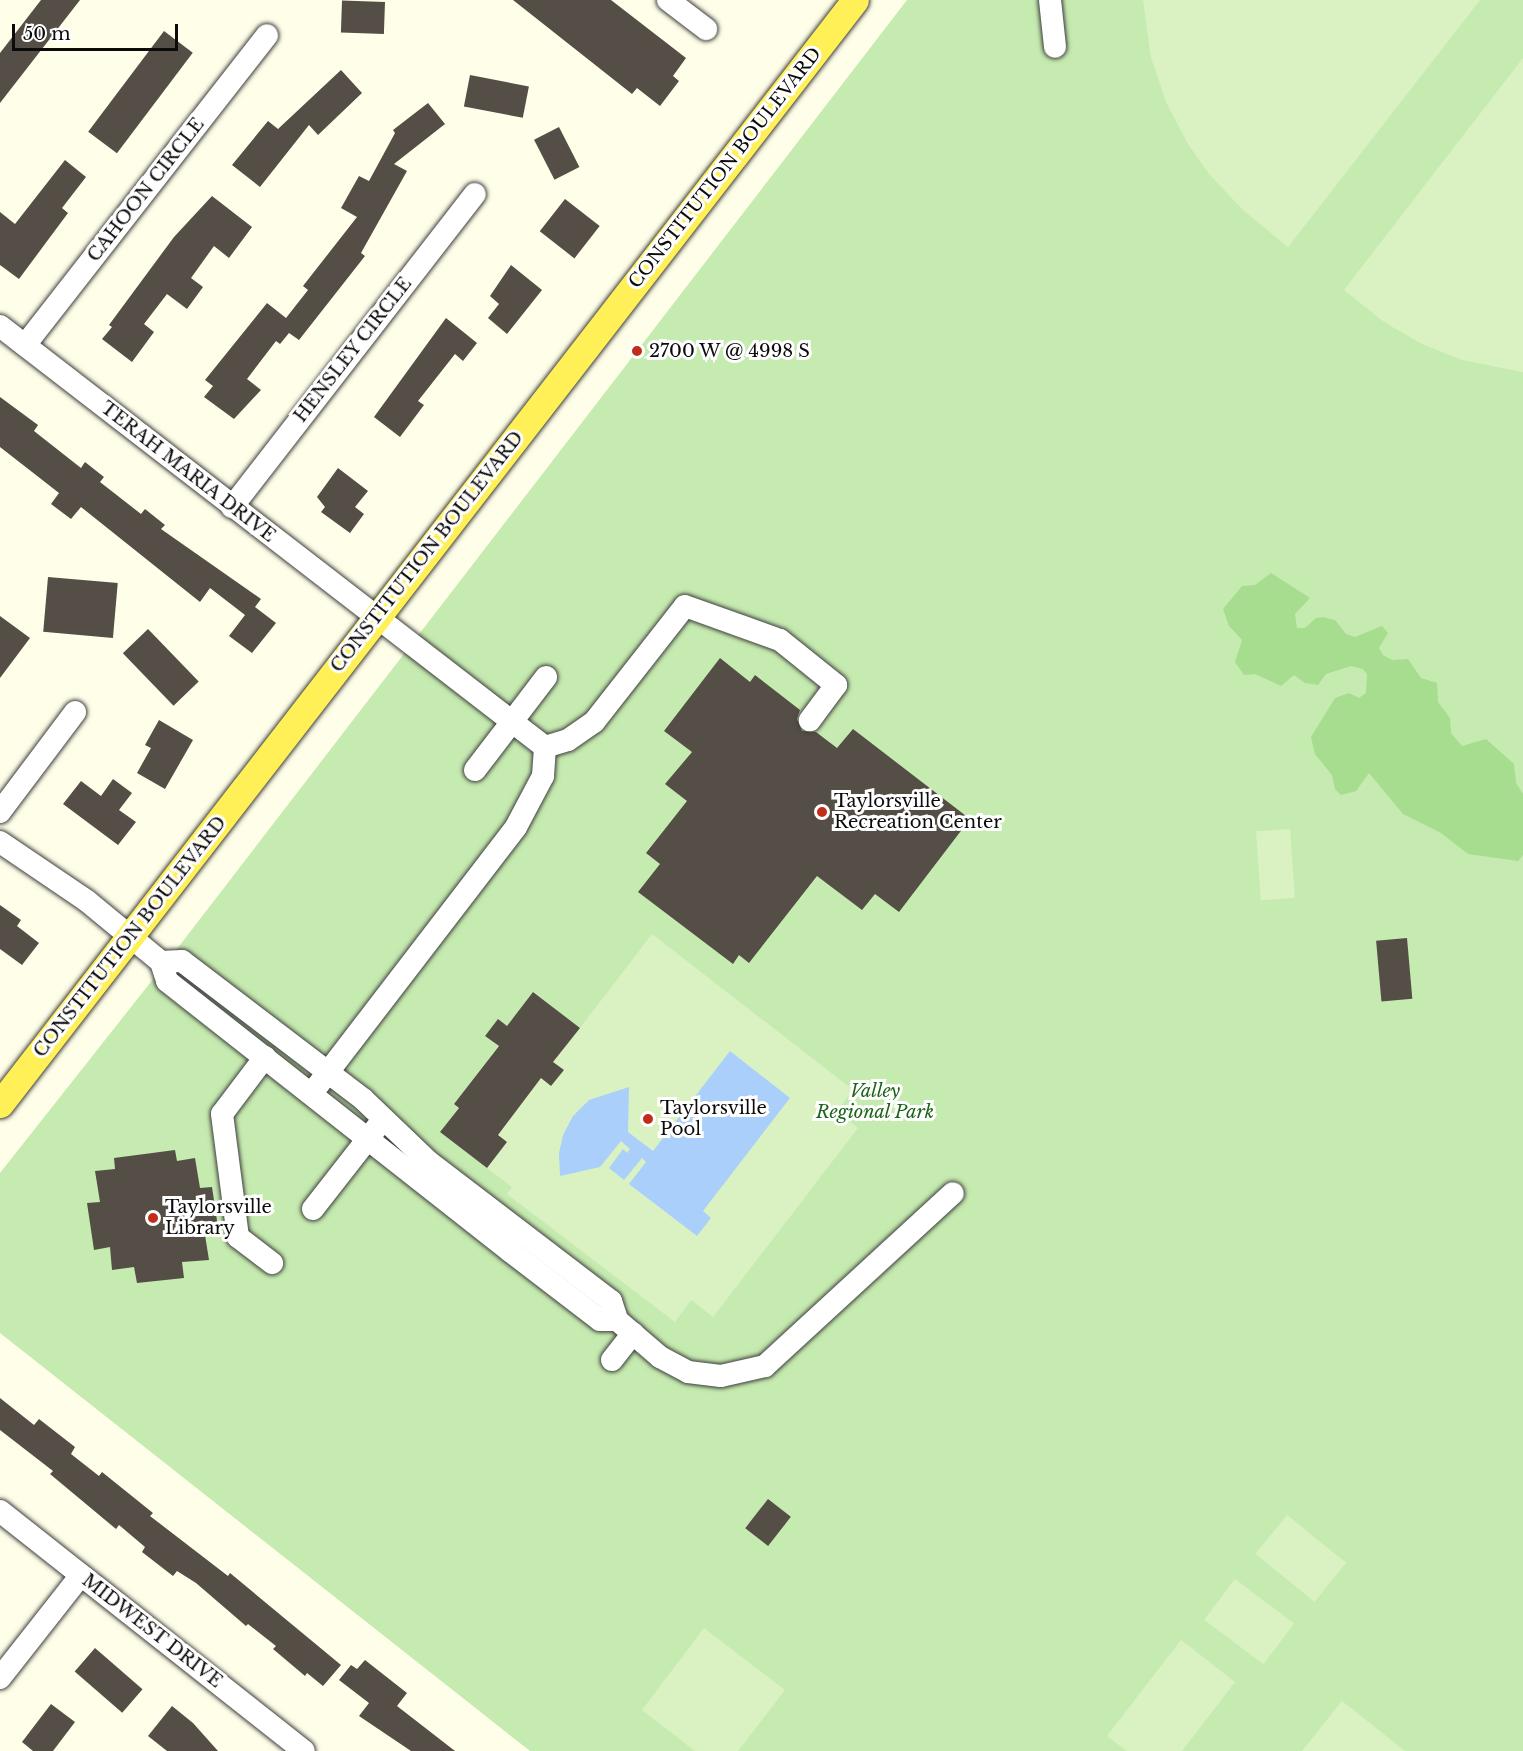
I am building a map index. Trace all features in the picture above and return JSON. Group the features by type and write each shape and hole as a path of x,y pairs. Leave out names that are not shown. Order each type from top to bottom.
{"main road":[{"name":"CONSTITUTION BOULEVARD","path":"0,1104 855,0"}],"street":[{"path":"668,0 706,29"},
{"path":"1050,0 1055,47"},
{"name":"CAHOON CIRCLE","path":"25,345 267,35"},
{"name":"HENSLEY CIRCLE","path":"232,507 475,194"},
{"name":"TERAH MARIA DRIVE","path":"0,326 544,747"},
{"path":"312,1093 516,827 543,776 544,747 567,740 594,722 685,606 780,639 836,685 810,720"},
{"path":"475,770 546,677"},
{"path":"0,812 75,712"},
{"path":"0,842 39,865 161,962 167,981 600,1320 625,1327"},
{"path":"161,962 182,961 328,1073 384,1117 429,1162 611,1301 625,1327 660,1357 688,1372 721,1376 765,1366 953,1193"},
{"path":"265,1057 222,1114 238,1237 272,1263"},
{"path":"314,1209 384,1117"},
{"path":"612,1360 625,1327"},
{"name":"MIDWEST DRIVE","path":"0,1511 298,1749"},
{"path":"0,1678 81,1575"}],"green space":[{"name":"Valley Regional Park","path":"907,0 1523,0 1523,1751 530,1751 0,1333 0,1173 180,945"},
{"path":"1143,0 1480,0 1288,247 1243,210 1209,174 1188,144 1167,104 1151,58"},
{"path":"1523,58 1523,372 1462,360 1422,344 1384,322 1344,290"},
{"path":"1271,573 1310,598 1295,614 1297,628 1305,628 1316,618 1323,617 1335,620 1346,634 1355,637 1382,626 1388,633 1379,648 1383,655 1392,660 1408,659 1421,678 1437,683 1438,702 1450,718 1451,733 1462,746 1486,739 1514,764 1516,783 1523,794 1523,855 1518,861 1468,854 1441,833 1403,814 1369,773 1356,791 1341,795 1335,789 1332,775 1315,754 1311,737 1335,698 1349,693 1359,698 1366,693 1367,674 1363,669 1351,666 1326,674 1318,685 1305,683 1294,675 1281,686 1255,674 1244,675 1235,662 1242,640 1229,626 1223,609 1242,586 1255,585"},
{"path":"1290,829 1295,898 1261,900 1256,831"},
{"name":"Taylorsville Pool","path":"652,934 853,1090 837,1111 858,1128 713,1317 691,1300 675,1322 507,1194 512,1187 440,1132 458,1108 454,1104 498,1046 485,1036 507,1026 533,992 580,1028"},
{"path":"1287,1515 1346,1563 1315,1602 1256,1554"},
{"path":"1235,1579 1294,1624 1263,1664 1204,1620"},
{"path":"704,1628 785,1690 738,1751 695,1751 642,1710"},
{"path":"1181,1640 1235,1682 1182,1751 1127,1751 1107,1736"},
{"path":"1342,1701 1405,1751 1302,1751"}],"water":[{"path":"730,1051 790,1098 703,1211 711,1218 697,1236 629,1184 646,1162 642,1158 624,1180 609,1168 623,1149 627,1153 630,1149 621,1141 600,1167 560,1176 559,1153 563,1135 573,1116 589,1100 629,1087 628,1132 653,1151"}],"building":[{"path":"41,0 80,0 0,103 0,53"},
{"path":"342,0 385,2 384,34 341,32"},
{"path":"513,0 611,0 686,58 673,76 679,81 660,106 637,88 632,94"},
{"path":"164,31 193,53 117,153 88,132"},
{"path":"341,70 362,93 318,135 309,125 260,187 232,165 268,121 278,129"},
{"path":"470,75 529,86 523,118 464,106"},
{"path":"428,103 445,124 394,164 407,171 361,253 365,256 299,340 289,333 280,344 276,341 247,379 261,390 234,419 204,397 213,386 205,380 267,303 286,318 308,290 303,286 357,217 341,208 359,176 369,181 395,133 393,130"},
{"path":"559,127 579,167 554,180 534,140"},
{"path":"65,160 86,177 62,208 68,213 19,279 0,265 0,212 15,224"},
{"path":"212,196 252,227 229,258 214,246 191,278 203,287 187,309 167,294 144,324 154,332 132,362 102,339 112,327 109,325 174,237"},
{"path":"565,199 600,226 574,258 540,231"},
{"path":"511,265 542,290 507,334 488,318 499,304 490,296"},
{"path":"446,318 477,343 463,361 455,354 418,401 424,405 400,437 374,417"},
{"path":"0,397 38,425 34,431 81,468 85,462 104,477 100,482 141,514 145,509 165,525 161,529 261,599 255,607 276,623 252,653 229,636 245,615 210,588 200,602 81,507 71,519 51,504 59,493 0,447"},
{"path":"338,468 368,491 355,507 364,514 350,533 321,512 325,507 317,497"},
{"path":"48,577 118,583 113,638 43,632"},
{"path":"0,616 30,638 0,678"},
{"path":"148,629 199,682 174,706 123,653"},
{"name":"Taylorsville Recreation Center","path":"720,658 750,682 755,675 800,710 797,719 802,731 816,732 837,748 853,729 970,819 899,912 875,894 862,910 817,876 749,963 739,955 733,964 638,892 660,864 646,853 687,801 665,784 692,752 664,731"},
{"path":"159,720 193,740 165,789 137,773 151,748 145,745"},
{"path":"113,779 132,793 119,810 136,822 118,845 63,804 81,781 101,796"},
{"path":"0,905 21,920 17,926 39,943 22,965 0,949"},
{"path":"1407,938 1412,999 1381,1001 1376,941"},
{"path":"533,992 580,1028 553,1062 564,1070 551,1086 541,1078 498,1135 507,1142 487,1168 440,1132 459,1108 454,1104 499,1046 485,1036 498,1019 507,1026"},
{"name":"Taylorsville Library","path":"175,1150 177,1161 195,1158 200,1188 212,1187 219,1234 205,1235 209,1260 182,1262 184,1278 137,1283 134,1267 112,1270 110,1247 94,1250 87,1203 100,1202 95,1171 115,1169 114,1158"},
{"path":"0,1398 34,1425 39,1419 75,1447 71,1454 99,1476 102,1472 153,1513 150,1516 228,1576 230,1573 341,1665 323,1686 307,1673 305,1676 273,1649 276,1646 248,1624 246,1626 196,1583 177,1571 173,1576 142,1552 145,1547 119,1525 116,1529 50,1474 53,1471 0,1430"},
{"path":"768,1499 791,1517 768,1546 745,1528"},
{"path":"95,1648 143,1689 122,1713 75,1671"},
{"path":"365,1660 407,1693 397,1706 455,1751 411,1751 359,1716 369,1703 339,1680 351,1665 357,1669"},
{"path":"51,1704 75,1722 53,1751 33,1751 22,1742"},
{"path":"172,1706 193,1723 218,1751 167,1751 148,1736"}],"place":[{"name":"2700 W @ 4998 S","path":"637,351"},
{"name":"Taylorsville Recreation Center","path":"822,812"},
{"name":"Taylorsville Pool","path":"648,1119"},
{"name":"Taylorsville Library","path":"153,1218"}]}
